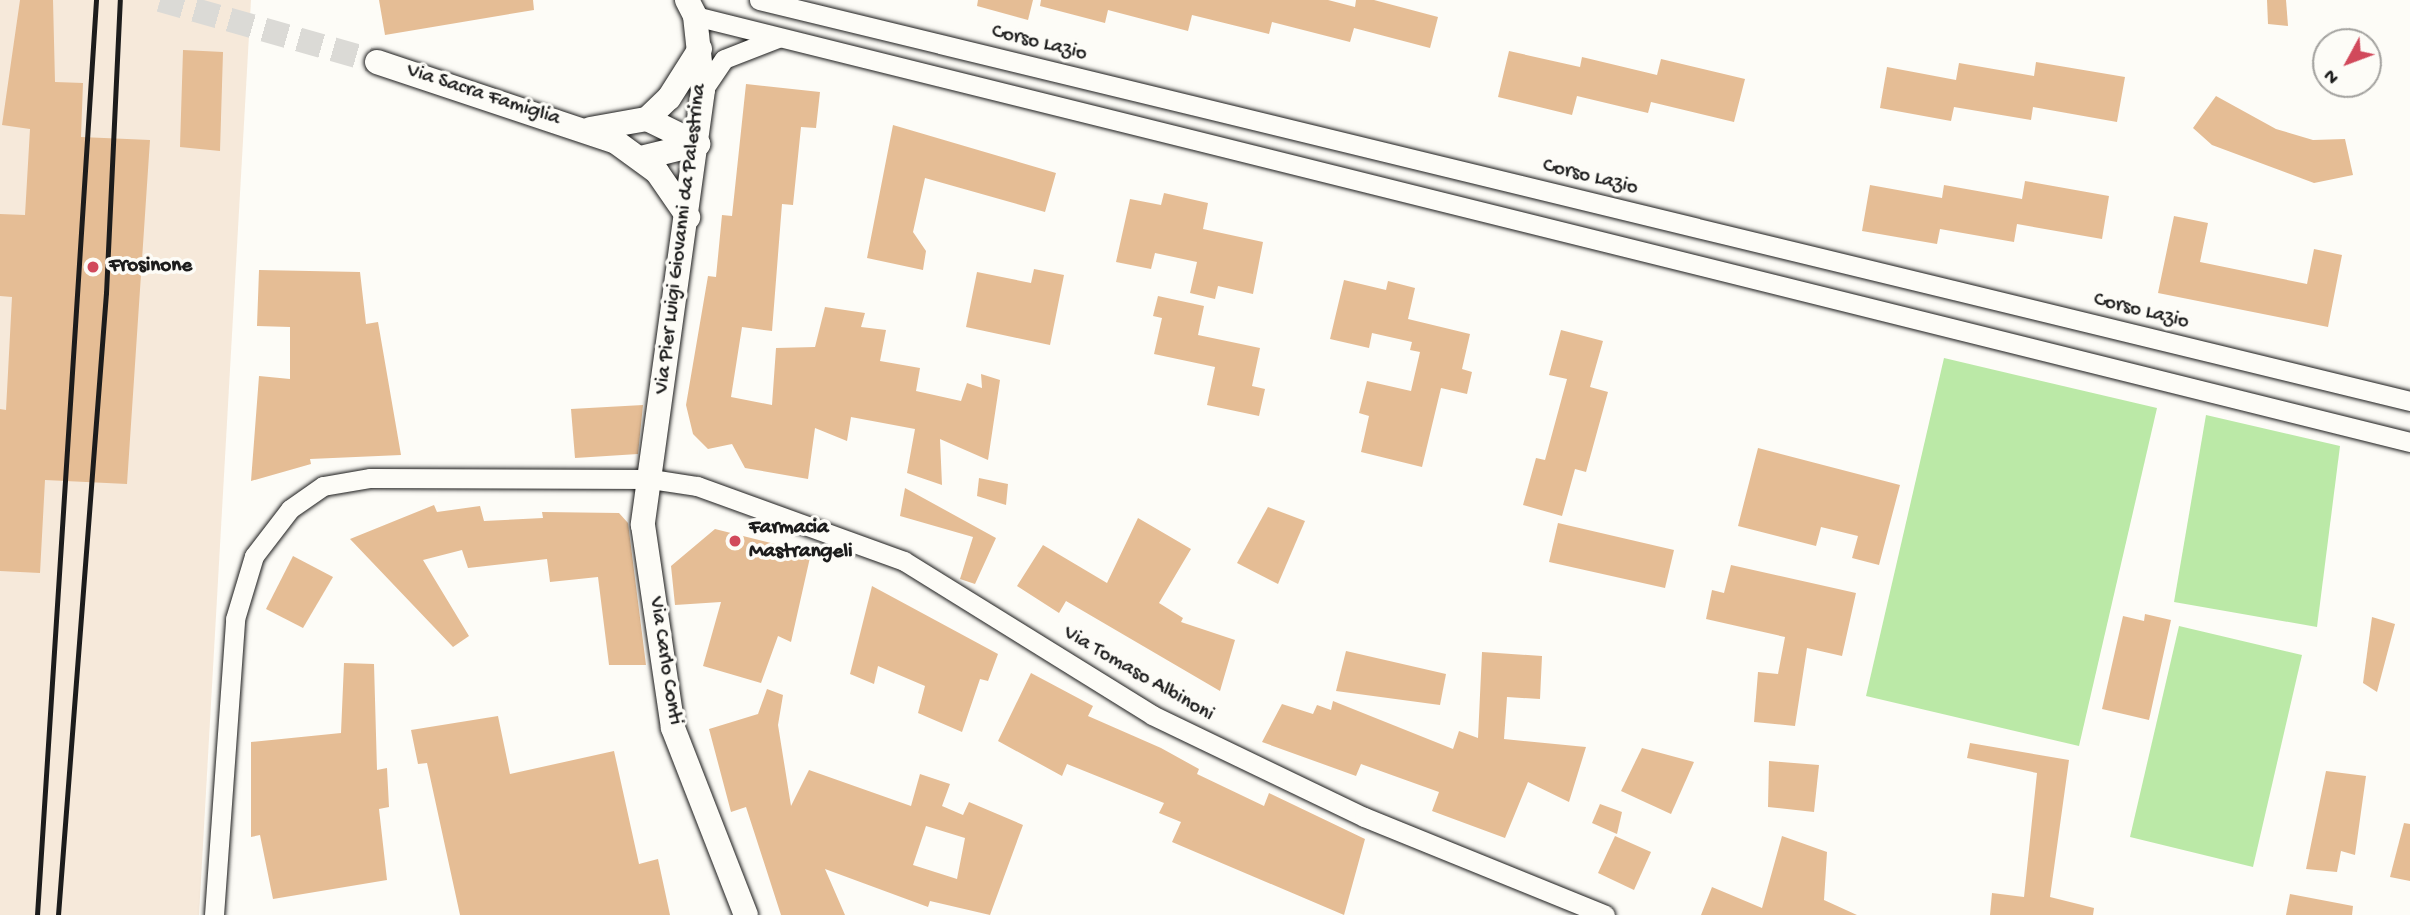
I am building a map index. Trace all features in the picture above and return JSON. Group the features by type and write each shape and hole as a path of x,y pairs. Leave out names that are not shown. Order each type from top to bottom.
{"street":[{"name":"Corso Lazio","path":"759,0 2410,401"},
{"path":"691,8 782,37 2410,442"},
{"name":"Via Pier Luigi Giovanni da Palestrina","path":"651,479 698,144 703,90 700,49 691,8"},
{"path":"703,90 724,59 750,44 782,37"},
{"path":"647,119 700,49"},
{"name":"Via Sacra Famiglia","path":"377,62 589,129 641,158"},
{"path":"589,129 647,119 698,144"},
{"path":"688,217 641,158 698,144"},
{"name":"Via Tomaso Albinoni","path":"214,915 234,619 254,556 290,509 323,486 370,478 651,479 697,486 904,561 1152,715 1364,817 1605,915"},
{"name":"Via Carlo Conti","path":"651,479 643,525 673,728 746,915"}],"shaded area":[{"path":"0,0 251,0 199,915 0,915"}],"green space":[{"path":"1944,358 2157,408 2079,746 1866,696"},
{"path":"2206,415 2340,446 2317,627 2174,602"},
{"path":"2179,626 2302,655 2253,867 2130,837"}],"building":[{"name":"Frosinone","path":"20,0 53,0 55,82 83,83 81,137 150,140 127,484 45,480 40,573 0,571 0,409 6,410 12,297 0,296 0,214 25,215 30,129 2,125"},
{"path":"379,0 533,0 534,10 385,35"},
{"path":"978,0 1033,0 1028,20 977,6"},
{"path":"1041,0 1328,0 1355,7 1356,0 1374,0 1438,17 1430,48 1354,28 1350,42 1272,22 1269,34 1192,15 1188,31 1108,10 1105,23 1040,6"},
{"path":"2267,0 2286,0 2288,26 2268,24"},
{"path":"183,50 223,52 220,151 180,147"},
{"path":"1509,51 1580,67 1582,57 1657,75 1661,59 1745,79 1734,122 1651,102 1648,113 1577,96 1572,115 1498,97"},
{"path":"2036,62 2125,77 2117,122 2033,107 2031,120 1954,107 1951,121 1880,108 1887,67 1956,80 1959,63 2034,76"},
{"path":"746,84 820,92 816,128 801,127 793,205 782,204 772,331 742,327 731,397 772,405 776,348 815,347 825,307 865,313 861,327 886,330 880,361 920,368 916,391 961,401 967,383 982,388 981,374 1000,380 988,460 940,439 942,485 907,473 915,429 851,417 847,441 815,428 808,479 745,468 732,444 708,449 693,434 686,405 708,276 716,277 722,215 732,216"},
{"path":"2216,96 2276,129 2313,140 2345,139 2353,175 2314,183 2212,145 2193,128"},
{"path":"893,125 1056,173 1045,212 925,178 913,232 926,251 923,270 867,258"},
{"path":"2025,181 2109,196 2102,239 2017,224 2014,242 1940,229 1937,244 1862,231 1870,185 1942,198 1944,185 2022,199"},
{"path":"1164,193 1208,203 1203,229 1263,242 1253,294 1218,286 1215,299 1190,293 1197,262 1155,253 1151,269 1116,262 1130,199 1161,205"},
{"path":"2174,216 2208,223 2200,262 2307,284 2314,249 2342,255 2328,327 2158,293"},
{"path":"1034,269 1064,275 1050,345 966,327 977,272 1031,283"},
{"path":"259,270 360,272 366,324 378,322 401,455 310,459 311,464 251,481 259,376 290,379 290,327 257,326"},
{"path":"1344,280 1386,290 1388,281 1415,288 1408,319 1470,334 1462,369 1472,372 1467,394 1441,388 1422,467 1361,452 1369,416 1359,413 1367,381 1411,391 1420,352 1410,350 1412,342 1372,333 1369,348 1330,339"},
{"path":"1158,296 1204,306 1198,335 1260,348 1252,386 1265,389 1259,416 1207,405 1215,367 1154,354 1162,318 1153,316"},
{"path":"1561,330 1603,341 1590,387 1608,392 1586,472 1575,469 1562,516 1523,505 1536,458 1545,460 1567,379 1549,375"},
{"path":"643,405 638,454 575,458 571,409"},
{"path":"1758,448 1900,485 1879,565 1852,558 1858,536 1821,527 1816,546 1738,526"},
{"path":"979,478 1008,484 1006,505 977,496"},
{"path":"905,488 996,538 975,584 960,579 973,537 900,516"},
{"path":"434,505 437,512 480,506 484,521 543,518 542,512 619,513 628,523 646,665 609,665 598,577 550,582 547,559 468,568 462,550 423,560 469,636 453,647 350,539"},
{"path":"1268,507 1305,521 1278,584 1237,563"},
{"path":"1138,518 1191,549 1159,603 1183,618 1181,622 1235,640 1220,691 1066,601 1059,613 1017,586 1043,545 1107,583"},
{"path":"1558,523 1674,550 1665,588 1549,562"},
{"path":"715,529 811,553 791,642 778,636 761,683 703,666 721,602 675,605 671,566"},
{"path":"293,556 333,577 303,628 266,609"},
{"path":"1731,565 1856,593 1842,656 1807,648 1795,726 1754,722 1758,672 1778,674 1785,637 1706,619 1712,590 1724,593"},
{"path":"872,586 998,654 988,681 980,679 962,732 918,713 925,686 878,666 874,684 850,674"},
{"path":"2145,614 2171,620 2149,720 2102,709 2123,616 2144,621"},
{"path":"2372,617 2395,624 2377,692 2363,683"},
{"path":"1346,651 1446,674 1440,705 1336,691"},
{"path":"1482,652 1542,656 1540,699 1507,697 1504,739 1586,747 1569,802 1528,782 1505,838 1432,811 1439,792 1361,764 1356,776 1262,742 1282,704 1313,714 1317,705 1331,710 1333,701 1453,749 1459,731 1478,738"},
{"path":"344,663 374,664 377,770 387,768 389,807 379,809 387,880 273,899 260,835 251,837 251,742 341,733"},
{"path":"1031,673 1093,706 1088,716 1161,748 1199,769 1197,774 1264,806 1269,793 1365,839 1344,915 1172,842 1181,822 1159,813 1164,803 1067,764 1062,776 998,741"},
{"path":"767,689 783,695 778,725 791,806 809,770 911,806 920,774 950,784 942,806 963,815 969,802 1023,825 990,915 930,901 928,907 825,869 845,915 781,915 746,807 731,812 709,729 758,714","holes":["926,826 965,838 957,879 913,865"]},
{"path":"498,716 510,774 614,751 639,864 658,859 670,915 460,915 427,763 418,764 411,730"},
{"path":"1970,743 2069,760 2050,897 2094,908 2093,915 1990,915 1992,893 2024,897 2037,773 1967,758"},
{"path":"1642,748 1694,762 1671,814 1621,791"},
{"path":"1769,761 1819,765 1814,812 1768,807"},
{"path":"2326,771 2366,776 2355,855 2341,851 2337,872 2306,869"},
{"path":"1600,804 1622,812 1617,834 1592,823"},
{"path":"2404,823 2410,824 2410,881 2390,877"},
{"path":"1615,836 1651,852 1634,890 1598,873"},
{"path":"1782,836 1827,852 1824,900 1857,915 1701,915 1712,887 1762,908"},
{"path":"2290,894 2353,906 2352,915 2286,915"}],"tunnel":[{"path":"160,0 377,62"}],"railway":[{"path":"37,915 96,0"},
{"path":"58,915 106,293 120,0"}],"place":[{"name":"Frosinone","path":"93,267"},
{"name":"Farmacia Mastrangeli","path":"735,541"}]}
